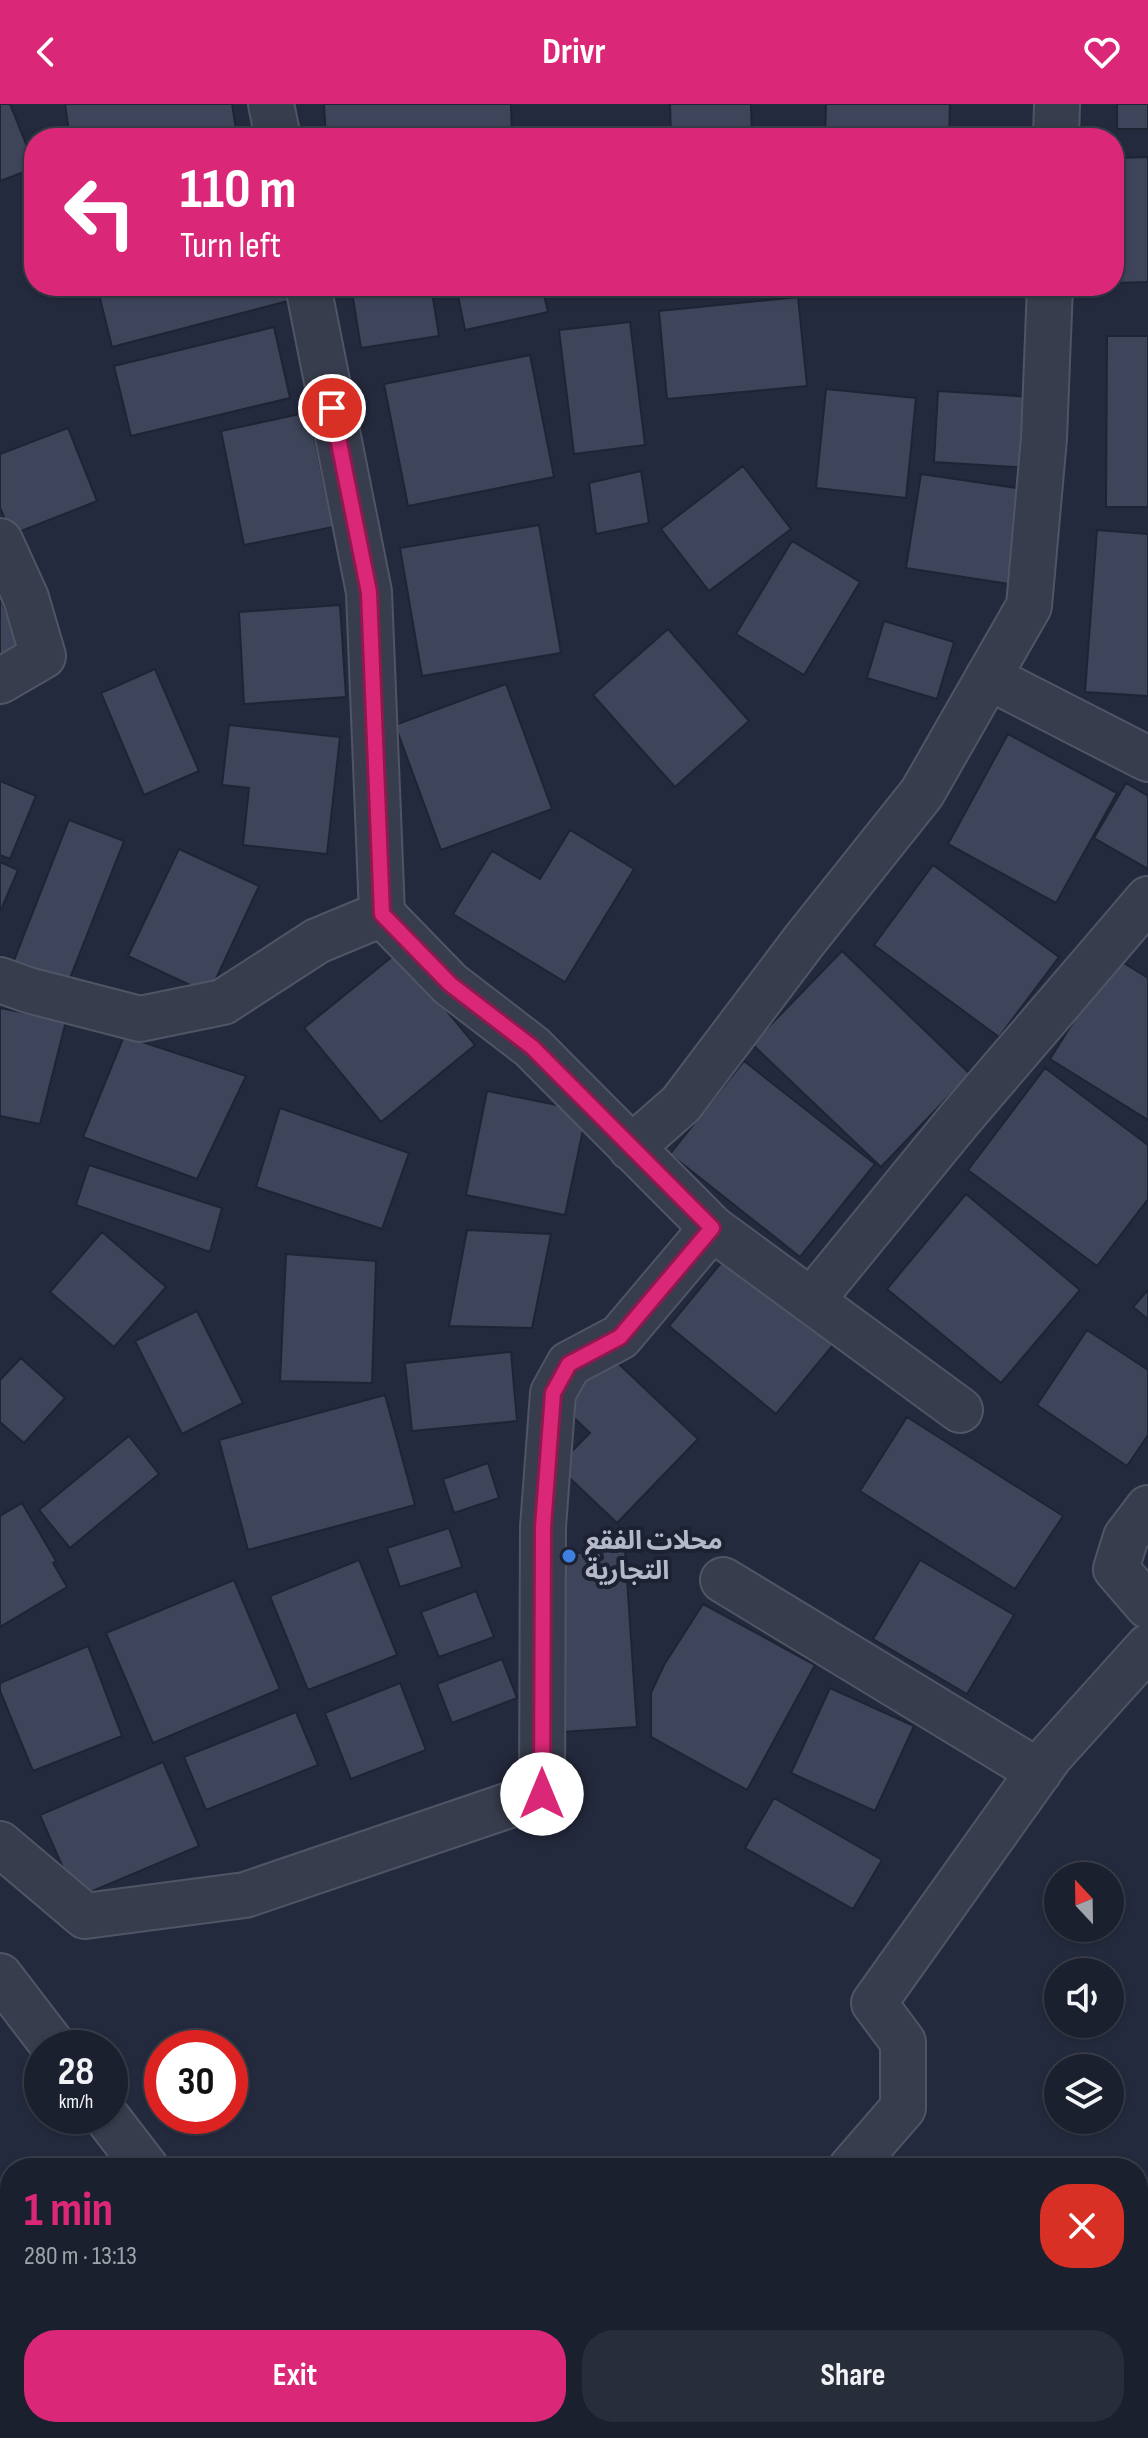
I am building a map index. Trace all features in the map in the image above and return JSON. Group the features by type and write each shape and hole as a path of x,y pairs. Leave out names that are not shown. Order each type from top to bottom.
{"street":[{"path":"271,104 276,128"},
{"path":"1056,128 1057,104"},
{"path":"310,296 369,592 382,914 450,984 532,1047 712,1228 960,1410"},
{"path":"631,1148 681,1104 804,941 922,793 1029,606 1044,438 1050,296"},
{"path":"0,541 26,598 43,656 0,681"},
{"path":"988,677 1148,759"},
{"path":"811,1301 969,1108 1148,899"},
{"path":"0,980 140,1019 223,1002 317,941 382,914"},
{"path":"0,1844 85,1916 245,1895 542,1794 543,1527 553,1393 569,1364 620,1337 712,1228"},
{"path":"1146,1516 1126,1537 1116,1569 1148,1606"},
{"path":"723,1580 1039,1772"},
{"path":"860,2158 903,2108 903,2042 874,2003 1039,1772 1148,1647"},
{"path":"0,1976 41,2030"},
{"path":"120,2134 138,2158"}],"building":[{"path":"0,104 10,104 24,139 24,172 0,181"},
{"path":"65,104 232,104 236,128 69,128"},
{"path":"324,104 511,104 512,128 325,128"},
{"path":"670,104 751,104 752,128 671,128"},
{"path":"826,104 950,104 949,128 825,128"},
{"path":"1117,104 1148,104 1148,129 1117,128"},
{"path":"1148,157 1148,282 1124,283 1124,158"},
{"path":"99,296 287,296 288,301 112,347"},
{"path":"353,296 433,296 439,336 361,348"},
{"path":"458,296 544,296 548,312 465,330"},
{"path":"798,297 807,386 667,399 659,311"},
{"path":"630,322 645,445 574,454 559,330"},
{"path":"274,327 290,398 131,436 114,366"},
{"path":"1107,336 1148,336 1148,507 1106,507"},
{"path":"530,355 554,477 408,506 384,384"},
{"path":"826,389 916,398 906,498 816,488"},
{"path":"938,391 1033,397 1029,468 934,462"},
{"path":"309,412 333,527 244,545 221,431"},
{"path":"68,428 97,501 11,535 0,507 0,454"},
{"path":"743,466 791,529 709,591 661,529"},
{"path":"641,471 649,523 596,534 589,483"},
{"path":"921,474 1024,489 1009,584 906,568"},
{"path":"539,525 561,653 422,676 400,548"},
{"path":"1097,530 1148,534 1148,696 1085,692"},
{"path":"792,541 860,582 804,675 736,634"},
{"path":"0,596 22,653 0,661"},
{"path":"340,605 346,697 244,704 239,612"},
{"path":"884,621 954,642 937,699 867,678"},
{"path":"668,629 749,721 675,787 593,695"},
{"path":"155,669 199,771 144,795 101,693"},
{"path":"506,684 552,809 441,850 395,725"},
{"path":"229,725 340,737 327,854 243,845 249,788 222,785"},
{"path":"1008,734 1117,793 1056,903 948,844"},
{"path":"0,781 36,796 10,859 0,855"},
{"path":"1126,783 1148,796 1148,869 1094,838"},
{"path":"69,820 124,841 68,983 13,963"},
{"path":"570,830 634,869 565,982 453,914 492,851 540,879"},
{"path":"179,849 259,886 209,994 128,956"},
{"path":"0,862 18,870 0,912"},
{"path":"933,865 1059,957 999,1037 874,945"},
{"path":"842,951 970,1074 881,1167 752,1044"},
{"path":"398,952 475,1045 381,1122 304,1028"},
{"path":"1114,957 1148,978 1148,1120 1050,1059"},
{"path":"0,1008 66,1021 40,1124 0,1116"},
{"path":"124,1036 246,1076 197,1179 83,1137"},
{"path":"744,1061 875,1164 800,1257 670,1154"},
{"path":"1045,1068 1148,1145 1148,1199 1097,1266 968,1170"},
{"path":"487,1091 587,1111 565,1215 466,1195"},
{"path":"280,1108 409,1153 382,1229 256,1187"},
{"path":"89,1165 222,1208 210,1252 76,1205"},
{"path":"966,1194 1080,1290 1001,1383 887,1289"},
{"path":"467,1230 551,1234 532,1328 449,1326"},
{"path":"102,1232 166,1287 114,1347 50,1292"},
{"path":"735,1246 843,1333 776,1414 669,1326"},
{"path":"286,1254 376,1261 372,1383 280,1381"},
{"path":"1148,1290 1148,1319 1133,1307"},
{"path":"197,1311 243,1403 182,1434 135,1341"},
{"path":"1087,1330 1148,1370 1148,1435 1127,1466 1037,1405"},
{"path":"602,1348 698,1439 617,1523 557,1466 590,1433 554,1399"},
{"path":"511,1352 517,1421 412,1431 405,1363"},
{"path":"21,1358 65,1398 24,1443 0,1422 0,1380"},
{"path":"385,1395 415,1505 248,1550 219,1440"},
{"path":"907,1417 1063,1516 1015,1589 860,1491"},
{"path":"129,1436 159,1474 70,1548 39,1510"},
{"path":"488,1463 499,1498 454,1513 443,1479"},
{"path":"22,1503 56,1561 53,1563 67,1587 0,1627 0,1516"},
{"path":"449,1528 462,1567 400,1587 387,1548"},
{"path":"625,1550 637,1727 561,1732 549,1555"},
{"path":"359,1560 397,1655 308,1690 270,1596"},
{"path":"920,1560 1014,1615 967,1694 873,1639"},
{"path":"234,1580 280,1689 153,1743 106,1633"},
{"path":"476,1591 494,1637 439,1657 421,1612"},
{"path":"703,1604 815,1665 747,1790 651,1737 651,1693 664,1665"},
{"path":"88,1646 122,1736 33,1771 0,1691 0,1683"},
{"path":"502,1659 517,1698 452,1723 437,1684"},
{"path":"400,1683 426,1750 351,1779 325,1713"},
{"path":"830,1688 914,1726 875,1811 791,1773"},
{"path":"296,1712 318,1765 206,1810 184,1757"},
{"path":"163,1762 199,1846 76,1898 40,1815"},
{"path":"774,1798 882,1860 853,1909 745,1848"}],"place":[{"name":"محلات الفقع التجارية","path":"569,1556"}],"route":[{"path":"332,408 369,592 382,914 450,984 532,1047 712,1228 620,1337 569,1364 553,1393 543,1527 542,1794"}]}
